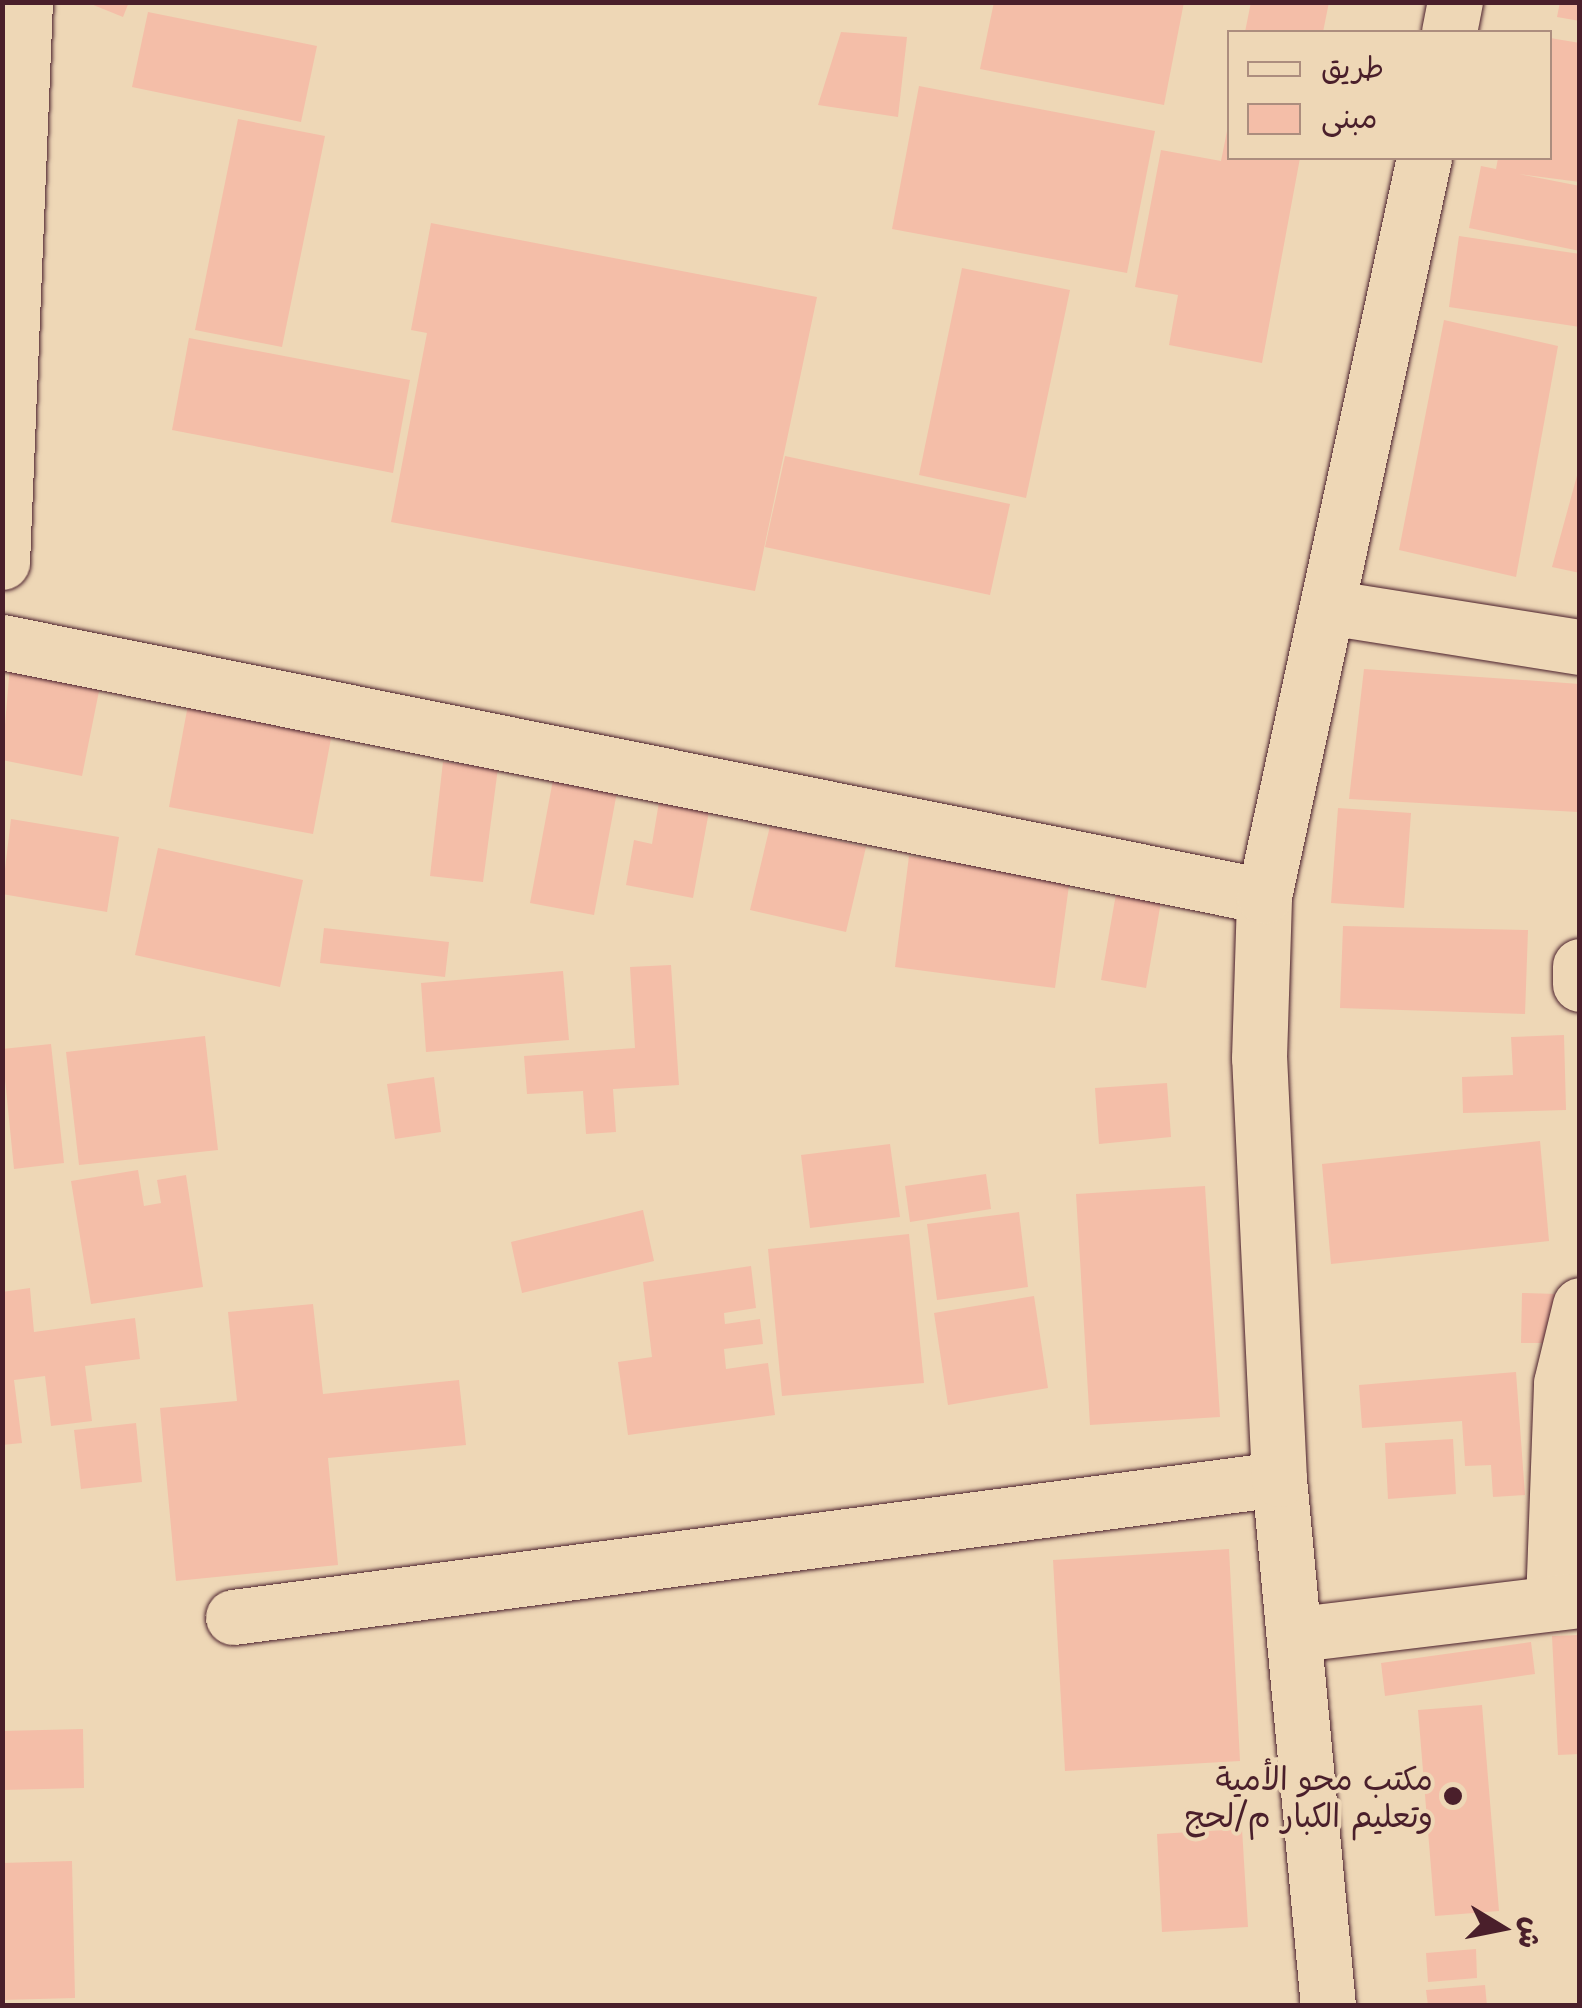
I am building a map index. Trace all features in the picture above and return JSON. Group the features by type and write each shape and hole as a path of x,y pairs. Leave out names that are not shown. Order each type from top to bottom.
{"street":[{"path":"2,562 25,2"},
{"path":"1449,30 1455,2"},
{"path":"1328,2006 1299,1634 1279,1478 1258,1058 1264,896 1424,160"},
{"path":"1327,607 1580,647"},
{"path":"2,642 1264,896"},
{"path":"1580,966 1580,984"},
{"path":"1299,1634 1566,1602 1560,1383 1580,1305"},
{"path":"233,1618 1279,1478"}],"building":[{"path":"86,2 129,2 123,17"},
{"path":"994,2 1184,2 1164,105 980,69"},
{"path":"1251,2 1329,2 1323,30 1245,30"},
{"path":"1560,2 1580,2 1580,21 1557,17"},
{"path":"148,12 317,46 301,122 132,87"},
{"path":"841,32 907,37 898,117 818,105"},
{"path":"1552,38 1580,43 1580,182 1519,174 1580,186 1580,251 1469,228 1481,166 1496,169 1498,160 1552,160"},
{"path":"919,86 1155,131 1127,273 892,229"},
{"path":"238,119 325,136 282,347 195,330"},
{"path":"1227,131 1227,160 1300,160 1262,363 1169,345 1178,295 1135,287 1161,150 1221,161"},
{"path":"431,223 817,297 755,591 391,522 427,333 411,330"},
{"path":"1459,236 1580,254 1580,327 1449,307"},
{"path":"962,268 1070,290 1026,498 919,475"},
{"path":"1444,320 1558,346 1516,577 1399,550"},
{"path":"189,338 410,380 393,473 172,430"},
{"path":"785,456 1010,504 990,595 765,547"},
{"path":"1580,472 1580,573 1552,567"},
{"path":"11,654 103,671 82,776 2,760"},
{"path":"1364,669 1580,684 1578,812 1349,799"},
{"path":"188,705 332,733 313,834 169,807"},
{"path":"443,762 498,768 483,882 430,876"},
{"path":"553,780 617,792 594,915 530,903"},
{"path":"660,796 710,806 693,898 626,885 634,840 652,844"},
{"path":"1338,808 1411,813 1404,908 1331,903"},
{"path":"11,819 119,837 107,912 2,894"},
{"path":"770,826 866,847 846,932 750,910"},
{"path":"158,848 303,880 280,987 135,955"},
{"path":"909,856 1070,878 1055,988 895,967"},
{"path":"1117,888 1162,896 1146,988 1101,980"},
{"path":"1343,926 1528,930 1525,1014 1340,1008"},
{"path":"324,928 449,942 445,977 320,963"},
{"path":"671,965 679,1085 613,1089 616,1132 586,1134 583,1091 527,1094 524,1056 635,1048 630,967"},
{"path":"563,971 569,1040 426,1052 421,983"},
{"path":"1564,1035 1566,1110 1463,1113 1462,1077 1513,1075 1511,1037"},
{"path":"205,1036 218,1150 79,1165 66,1052"},
{"path":"51,1044 64,1163 14,1169 2,1049"},
{"path":"434,1077 441,1132 395,1139 387,1084"},
{"path":"1167,1083 1171,1137 1099,1144 1095,1088"},
{"path":"1540,1141 1549,1241 1331,1264 1322,1164"},
{"path":"890,1144 900,1217 810,1228 801,1155"},
{"path":"138,1170 144,1206 161,1203 157,1180 186,1175 203,1287 91,1304 71,1181"},
{"path":"986,1174 991,1209 910,1222 905,1186"},
{"path":"1205,1186 1220,1417 1090,1425 1076,1194"},
{"path":"643,1210 654,1261 522,1293 511,1242"},
{"path":"1019,1212 1028,1287 937,1300 927,1224"},
{"path":"909,1234 924,1383 782,1396 768,1249"},
{"path":"751,1266 756,1308 724,1313 725,1324 760,1319 763,1344 724,1349 726,1369 768,1363 775,1415 628,1435 618,1362 652,1357 643,1282"},
{"path":"30,1288 34,1332 135,1318 140,1359 85,1366 92,1421 51,1426 45,1376 14,1380 22,1443 2,1445 2,1292"},
{"path":"1522,1293 1558,1294 1557,1343 1521,1343"},
{"path":"1034,1296 1048,1388 948,1405 934,1313"},
{"path":"313,1304 323,1394 459,1380 466,1445 328,1458 338,1565 176,1581 160,1408 237,1401 228,1312"},
{"path":"1516,1372 1525,1495 1493,1497 1491,1465 1465,1466 1462,1421 1362,1428 1359,1385"},
{"path":"136,1423 142,1482 81,1489 74,1430"},
{"path":"1453,1439 1456,1494 1388,1499 1385,1443"},
{"path":"1229,1549 1240,1761 1065,1771 1053,1560"},
{"path":"1580,1635 1580,1754 1558,1755 1552,1636"},
{"path":"1531,1642 1535,1674 1385,1696 1381,1663"},
{"path":"1482,1705 1499,1911 1435,1916 1418,1710"},
{"path":"83,1729 84,1788 3,1790 2,1731"},
{"path":"1242,1829 1248,1927 1162,1932 1157,1834"},
{"path":"72,1861 75,1998 2,2000 2,1863"},
{"path":"1476,1949 1477,1978 1428,1982 1426,1953"},
{"path":"1485,1985 1487,2006 1428,2006 1426,1990"}],"place":[{"name":"مكتب محو الأمية وتعليم الكبار م/لحج","path":"1453,1796"}]}
